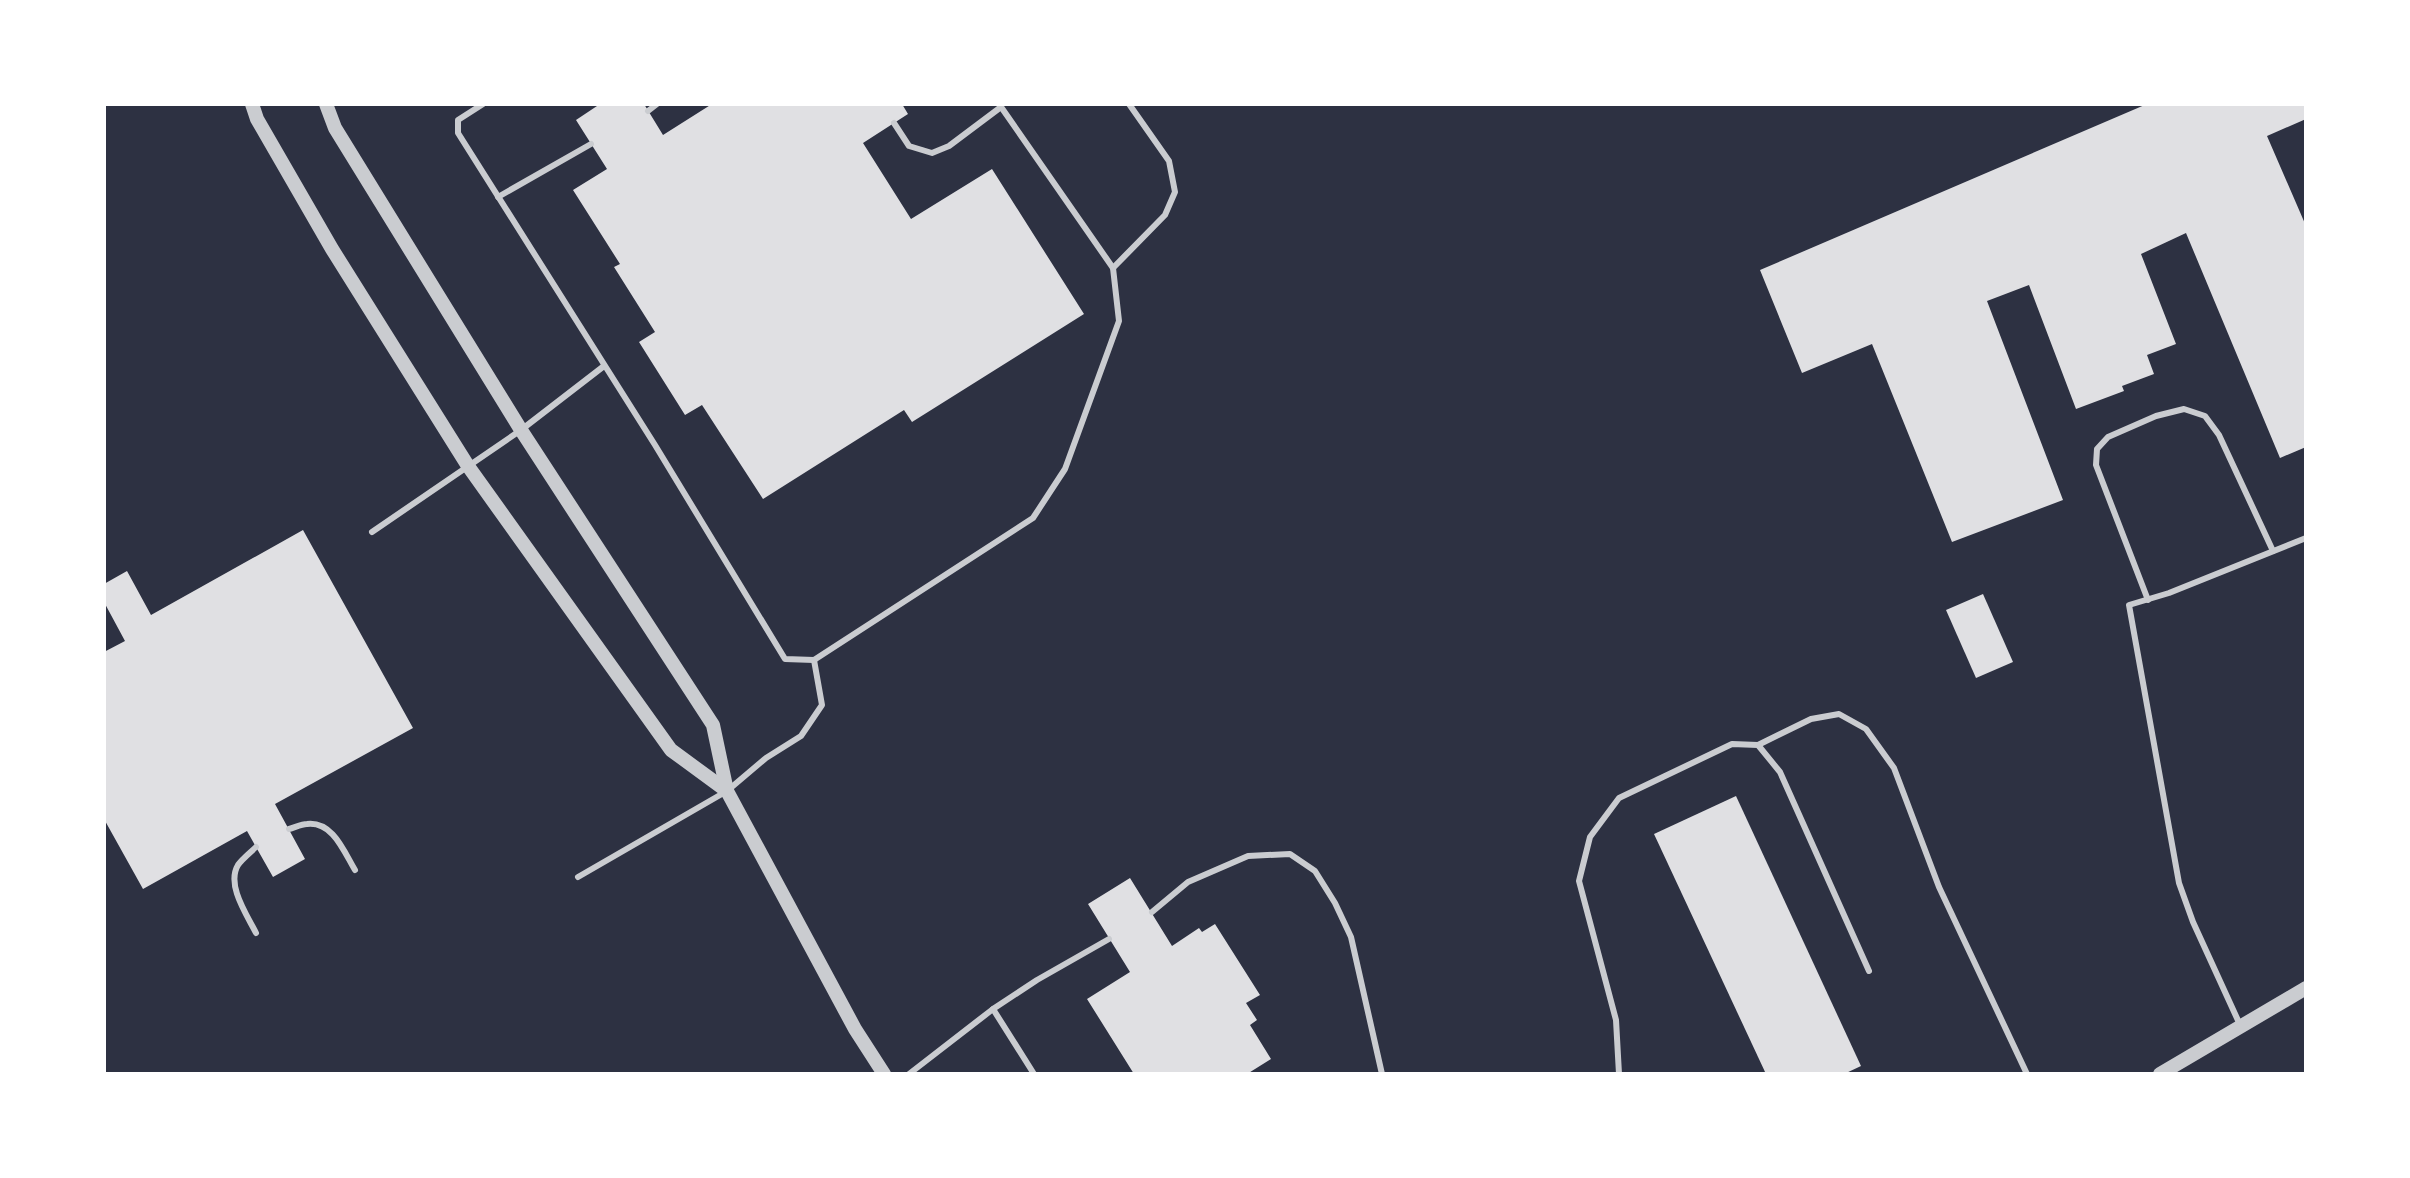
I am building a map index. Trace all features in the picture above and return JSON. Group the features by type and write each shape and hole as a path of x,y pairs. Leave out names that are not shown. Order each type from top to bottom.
{"street":[{"path":"252,104 257,119 332,249 468,466 671,750 727,791"},
{"path":"326,104 335,128 521,430 713,725 727,791 855,1029 884,1074"},
{"path":"2160,1074 2306,988"}],"lane":[{"path":"483,104 458,120 458,133 655,445 785,659 814,660 1033,518 1065,469 1119,321 1113,268 1000,105 949,146 932,153 909,146 894,123"},
{"path":"648,111 657,104"},
{"path":"1113,268 1165,215 1175,192 1169,161 1129,104"},
{"path":"498,197 591,144"},
{"path":"372,532 521,430 604,366"},
{"path":"2148,600 2096,465 2097,449 2108,437 2156,416 2184,409 2205,416 2219,435 2273,551"},
{"path":"2241,1027 2193,922 2179,883 2129,605 2306,538"},
{"path":"578,877 727,791 766,758 801,736 822,705 814,660"},
{"path":"1619,1074 1616,1020 1579,881 1590,837 1619,798 1732,744 1758,745 1811,719 1839,714 1866,729 1894,768 1939,887 2027,1074"},
{"path":"1758,745 1780,772 1869,971"},
{"path":"289,829 308,823 322,826 335,835 355,870"},
{"path":"256,847 236,867 235,884 256,933"},
{"path":"1152,912 1188,882 1248,856 1290,854 1315,871 1351,937 1382,1074"},
{"path":"909,1074 993,1009 1109,939"},
{"path":"993,1009 1034,1074"}],"building":[{"path":"600,104 644,104 663,135 712,104 902,104 908,114 863,143 911,219 992,169 1084,314 912,422 904,410 763,499 702,405 685,415 639,342 655,332 614,267 620,264 573,190 607,169 576,120"},
{"path":"2147,104 2306,104 2306,119 2267,136 2306,226 2306,447 2280,458 2186,233 2141,254 2176,344 2147,355 2154,374 2122,386 2124,391 2076,409 2029,285 1987,301 2063,500 1952,542 1872,344 1802,373 1760,270"},
{"path":"303,530 413,728 275,804 305,859 273,877 247,831 143,889 104,819 104,652 125,641 104,602 104,584 127,571 151,615"},
{"path":"1983,594 2013,662 1976,678 1946,610"},
{"path":"1736,796 1861,1066 1844,1074 1766,1074 1654,834"},
{"path":"1130,878 1172,946 1199,928 1202,932 1215,924 1260,995 1246,1003 1257,1020 1250,1025 1271,1059 1247,1074 1134,1074 1087,999 1130,972 1088,904"}]}
